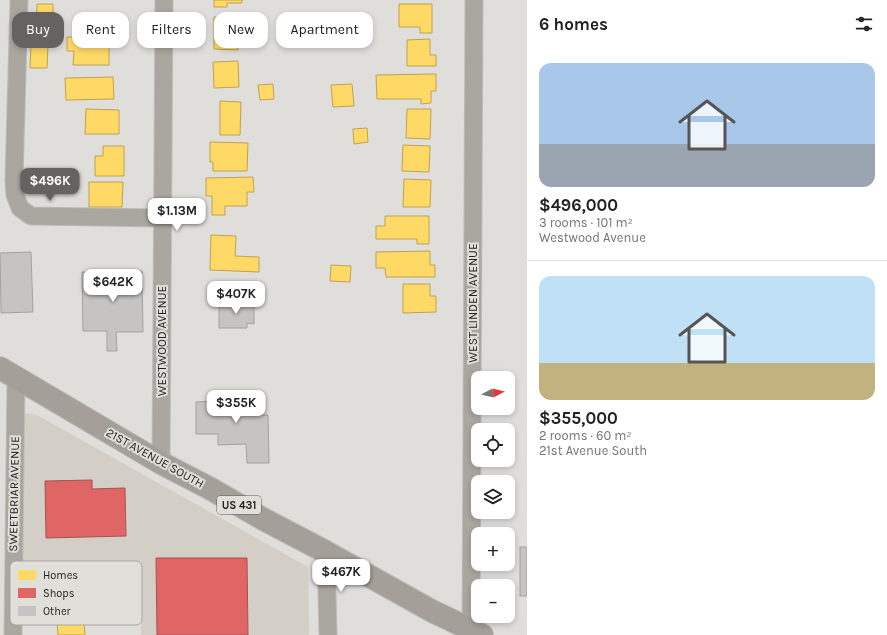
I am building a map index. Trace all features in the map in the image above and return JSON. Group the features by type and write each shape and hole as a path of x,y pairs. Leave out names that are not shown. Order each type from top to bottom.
{"main road":[{"name":"21ST AVENUE SOUTH","path":"8,372 161,463 432,611 476,633"}],"street":[{"path":"19,0 14,180 15,195 20,208 30,216 162,218"},
{"name":"WESTWOOD AVENUE","path":"161,463 164,0"},
{"name":"WEST LINDEN AVENUE","path":"474,0 476,633"},
{"name":"SWEETBRIAR AVENUE","path":"8,372 12,561"},
{"path":"326,552 328,635"},
{"name":"SWEETBRIAR AVENUE","path":"13,625 13,635"}],"shaded area":[{"path":"24,413 37,415 308,567 309,635 141,635 142,561 22,561"}],"building: Homes":[{"path":"214,0 242,0 242,3 227,3 227,7 214,7"},
{"path":"37,4 53,4 53,12 37,12"},
{"path":"399,4 432,4 432,33 420,33 420,27 399,27"},
{"path":"67,37 72,37 72,48 109,48 109,65 73,65 74,51 67,51"},
{"path":"430,39 430,55 436,55 436,66 407,66 407,40"},
{"path":"31,48 48,48 47,68 30,68"},
{"path":"238,48 238,50 214,49"},
{"path":"238,61 239,87 214,88 213,62"},
{"path":"436,74 436,91 431,91 431,103 421,104 421,99 377,99 376,75"},
{"path":"113,77 114,99 66,100 65,78"},
{"path":"273,84 274,99 260,100 258,85"},
{"path":"352,84 354,106 333,107 331,85"},
{"path":"220,101 241,102 240,135 220,135"},
{"path":"86,109 119,110 119,134 85,134"},
{"path":"407,109 431,109 430,139 406,138"},
{"path":"367,128 368,142 354,144 353,129"},
{"path":"210,142 248,143 247,171 213,171 213,162 210,162"},
{"path":"403,145 430,146 429,172 402,171"},
{"path":"103,146 124,146 124,176 95,176 95,156 103,156"},
{"path":"253,177 254,192 247,192 247,206 225,206 225,215 212,215 212,196 206,196 206,178"},
{"path":"404,179 431,180 430,207 403,207"},
{"path":"89,182 123,182 122,207 89,207"},
{"path":"385,216 429,216 429,244 417,244 417,239 376,239 376,226 385,226"},
{"path":"211,235 236,236 235,256 259,257 259,272 210,270"},
{"path":"430,251 430,265 435,265 435,277 386,277 385,268 376,268 376,252"},
{"path":"331,265 351,266 350,282 330,281"},
{"path":"403,284 430,284 430,296 436,296 436,312 403,313"},
{"path":"57,625 84,625 85,635 58,635"}],"building: Shops":[{"path":"92,480 92,489 125,488 126,536 46,538 45,481"},
{"path":"156,558 247,558 248,635 157,635"}],"building: Other":[{"path":"31,252 33,312 1,313 0,253"},
{"path":"142,271 143,332 116,332 117,351 107,351 107,331 83,331 82,272"},
{"path":"219,303 254,303 254,324 247,323 247,328 219,328"},
{"path":"254,393 254,415 268,415 269,463 247,463 246,444 218,445 218,434 196,434 196,402 217,401 217,394"},
{"path":"520,547 527,547 527,596 520,596"}]}
